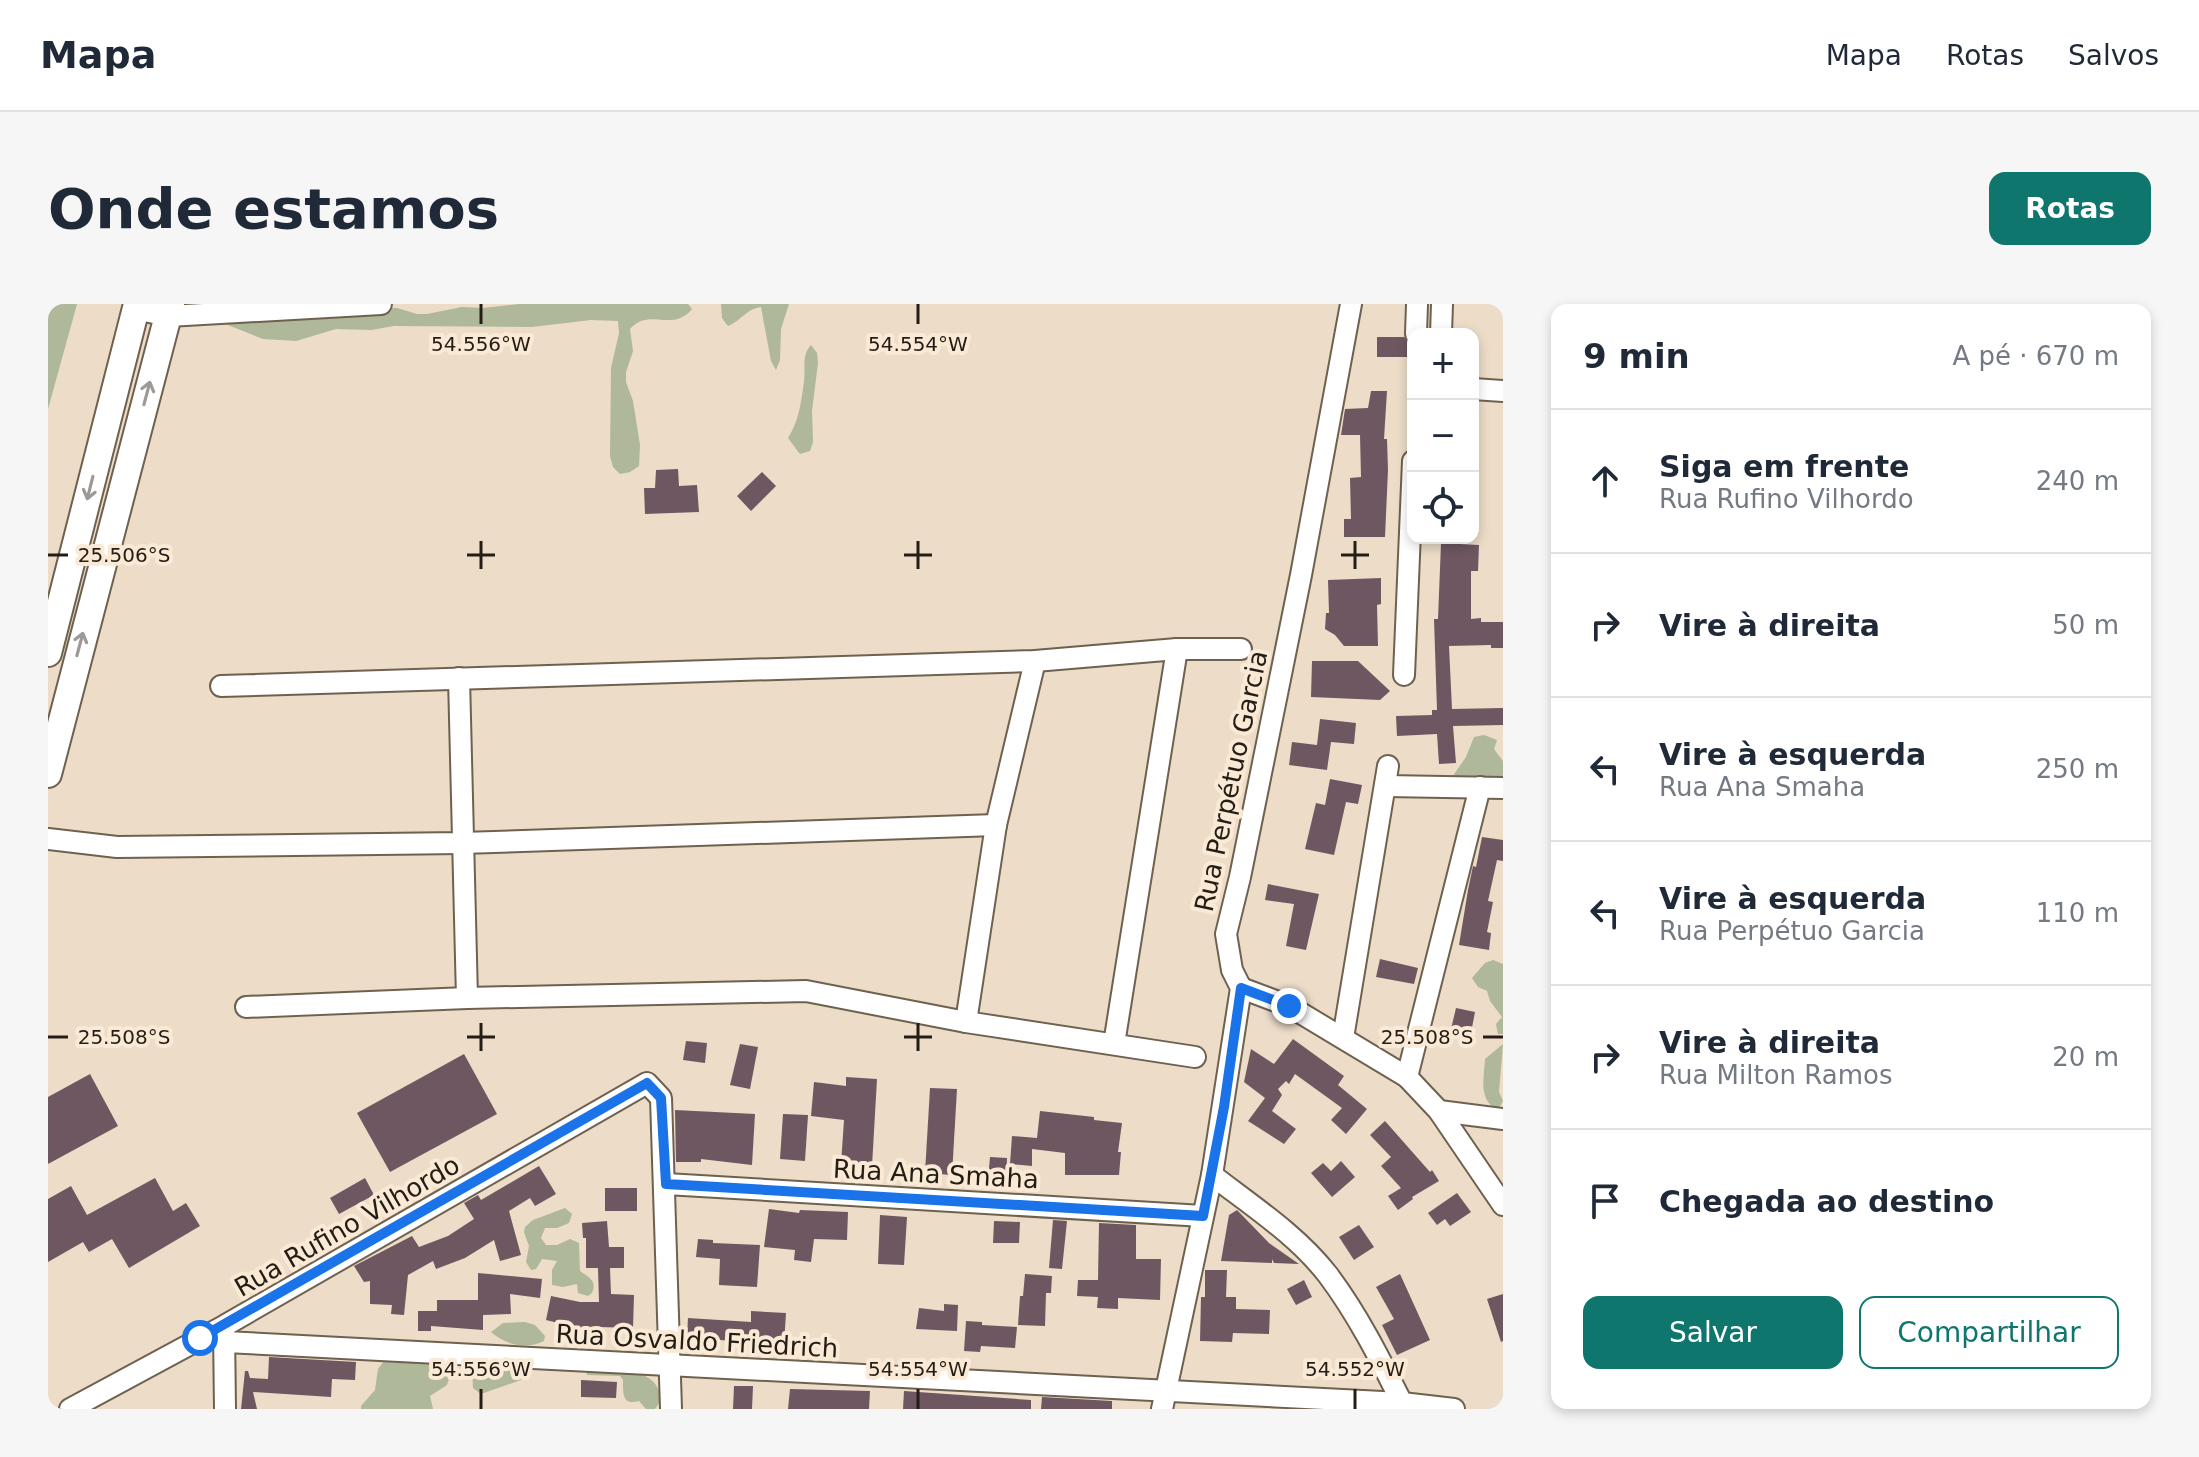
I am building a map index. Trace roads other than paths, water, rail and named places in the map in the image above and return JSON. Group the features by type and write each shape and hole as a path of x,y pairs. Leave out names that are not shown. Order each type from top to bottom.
{"main road":[{"path":"48,653 136,307"},
{"path":"48,774 57,697 170,310"}],"street":[{"path":"136,307 170,310 381,304"},
{"name":"Rua Perpétuo Garcia","path":"1164,1400 1212,1175 1241,988 1232,970 1226,934 1301,575 1351,304"},
{"path":"1416,328 1417,304"},
{"path":"1441,328 1442,304"},
{"path":"1479,389 1503,391"},
{"path":"1404,675 1413,472"},
{"path":"1114,1044 1177,649"},
{"path":"221,686 1035,661 1177,649 1241,649"},
{"path":"966,1022 996,825 1035,661"},
{"path":"459,678 467,998"},
{"path":"1343,1038 1387,776 1503,788"},
{"path":"1407,1077 1480,787"},
{"path":"48,839 117,847 462,843 996,825"},
{"path":"1241,988 1289,1006 1407,1077 1439,1111 1503,1205"},
{"path":"246,1007 467,998 806,991 966,1022 1195,1057"},
{"name":"Rua Rufino Vilhordo","path":"70,1409 224,1334 647,1083 661,1098 666,1184"},
{"path":"1439,1111 1503,1119"},
{"path":"1212,1175 1287,1232 1327,1273 1364,1327 1402,1403"},
{"path":"666,1184 671,1409"},
{"name":"Rua Ana Smaha","path":"666,1184 1203,1216"},
{"path":"224,1334 225,1409"},
{"name":"Rua Osvaldo Friedrich","path":"224,1334 1164,1400 1402,1403 1454,1409"}]}
